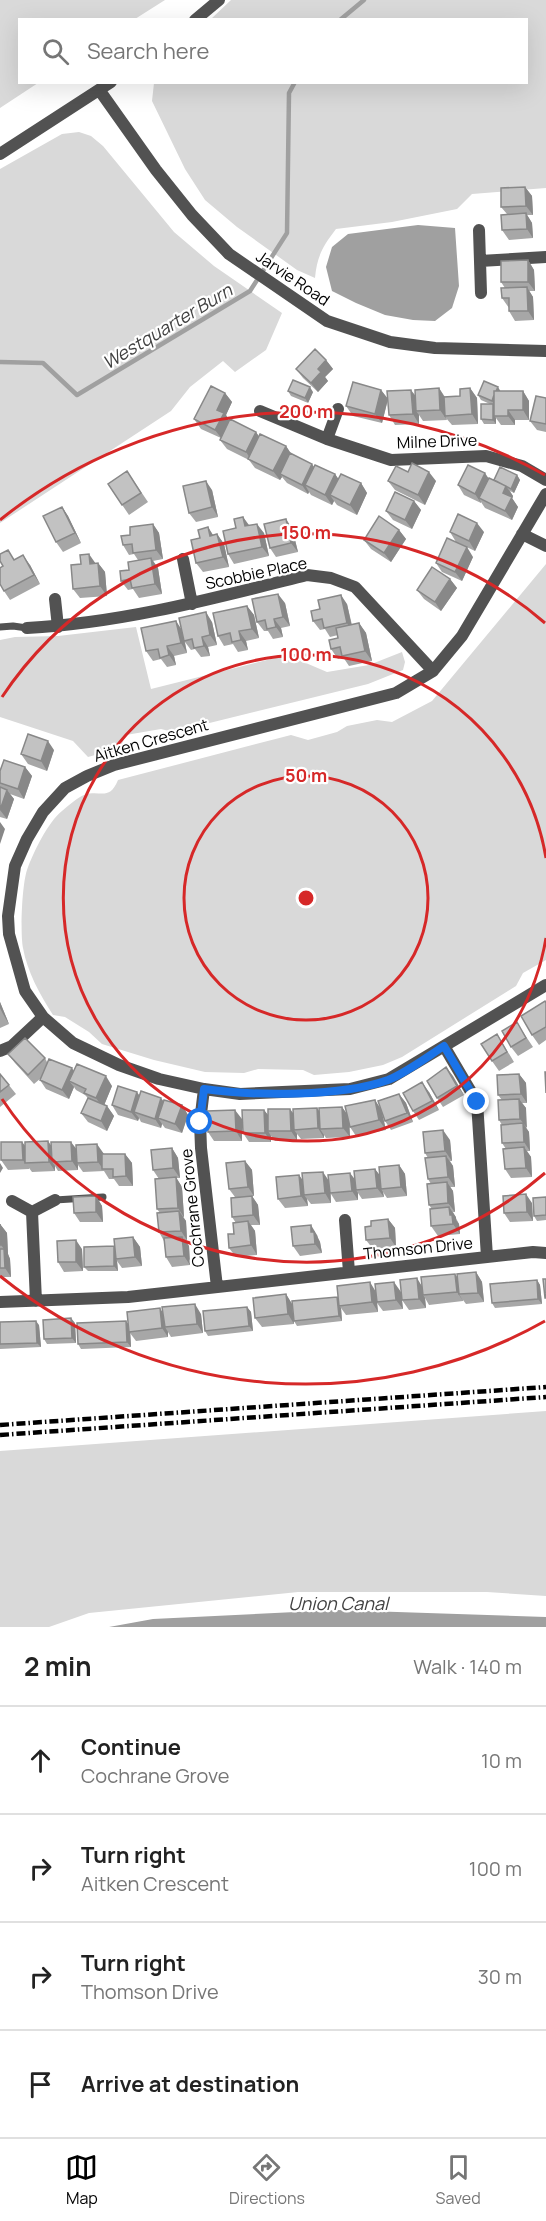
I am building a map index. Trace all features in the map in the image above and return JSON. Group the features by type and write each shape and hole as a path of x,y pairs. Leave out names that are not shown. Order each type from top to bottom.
{"street":[{"path":"197,18 219,0"},
{"path":"0,154 109,84"},
{"name":"Jarvie Road","path":"100,91 156,170 229,254 327,321 390,342 435,348 546,351"},
{"path":"479,230 481,293"},
{"path":"480,261 546,257"},
{"path":"327,439 338,409"},
{"name":"Milne Drive","path":"260,411 327,439 392,460 486,456 522,466 546,480"},
{"name":"Aitken Crescent","path":"546,494 462,636 433,671 396,693 114,765 65,788 43,812 15,866 4,934 25,992 43,1017 73,1043 119,1065 159,1079 240,1094 350,1089 389,1079 546,985"},
{"path":"522,534 546,546"},
{"name":"Scobbie Place","path":"183,559 192,604"},
{"name":"Scobbie Place","path":"27,628 58,627 129,617 192,604 307,575 331,578 355,587 433,671"},
{"path":"55,599 58,627"},
{"path":"0,1052 12,1046 43,1017"},
{"name":"Thomson Drive","path":"0,1302 128,1297 487,1257 477,1102 444,1046"},
{"name":"Cochrane Grove","path":"204,1089 200,1122 201,1148 217,1287"},
{"path":"32,1212 55,1200"},
{"path":"12,1201 32,1212"},
{"path":"32,1212 36,1301"},
{"name":"Thomson Drive","path":"345,1220 349,1272"},
{"path":"487,1257 533,1252 546,1253"}],"lane":[{"name":"Scobbie Place","path":"0,627 27,628"},
{"path":"55,1200 103,1197"}],"shaded area":[{"path":"0,0 165,0 137,18 18,18 18,84 36,84 0,108"},
{"path":"231,0 546,0 546,188 472,194 457,209 392,222 336,229 321,252 315,278 297,270 237,227 205,200 185,169 152,101 154,84 528,84 528,18 212,18"},
{"path":"79,132 91,136 103,146 174,232 214,266 282,313 266,350 235,372 223,361 190,387 171,411 0,523 0,169 62,134"},
{"path":"418,225 455,228 459,286 452,308 435,321 413,320 385,315 332,291 326,267 332,247 348,234"},
{"path":"546,564 546,960 523,973 516,986 402,1057 383,1065 349,1072 314,1075 303,1070 258,1069 244,1073 205,1072 102,1044 89,1032 65,1017 53,1015 35,983 25,957 22,941 22,909 25,877 30,863 46,830 62,811 84,795 108,793 115,787 118,780 291,735 308,740 337,732 347,726 377,720 392,722 432,701"},
{"path":"136,627 151,689 287,655 327,672 369,665 402,652 405,662 403,670 368,684 173,732 161,729 126,735 120,748 88,757 73,741 0,717 0,640"},
{"path":"546,1411 546,1596 487,1592 298,1592 89,1613 49,1627 0,1627 0,1451"},
{"path":"337,1610 546,1617 546,1627 109,1627 153,1619"}],"building":[{"path":"525,187 526,206 501,207 501,188"},
{"path":"526,213 527,229 502,230 501,215"},
{"path":"528,260 528,282 501,282 501,261"},
{"path":"527,287 528,311 509,311 509,298 502,298 501,288"},
{"path":"315,349 326,360 318,369 321,372 311,383 296,369"},
{"path":"293,380 310,387 305,398 288,391"},
{"path":"484,381 498,387 494,391 492,401 478,395"},
{"path":"353,382 381,390 375,414 346,406"},
{"path":"211,386 225,393 217,410 224,413 215,430 194,419"},
{"path":"439,388 440,410 416,411 415,390"},
{"path":"470,388 472,414 445,416 444,397 460,396 460,389"},
{"path":"411,390 413,414 389,415 387,391"},
{"path":"494,391 523,391 523,410 508,410 508,416 494,416"},
{"path":"536,396 546,398 546,424 530,421"},
{"path":"481,404 493,404 493,420 481,419"},
{"path":"230,419 256,432 246,452 220,440"},
{"path":"260,434 286,446 273,471 248,459"},
{"path":"290,453 312,464 302,485 280,474"},
{"path":"412,463 429,472 418,495 388,481 396,466 408,472"},
{"path":"315,465 335,474 325,495 305,485"},
{"path":"468,465 485,473 475,494 458,485"},
{"path":"500,467 517,475 511,489 494,480"},
{"path":"127,471 141,493 122,505 108,484"},
{"path":"341,474 361,483 350,505 330,495"},
{"path":"489,478 506,486 503,493 512,497 505,511 479,498"},
{"path":"206,481 212,507 189,513 183,486"},
{"path":"395,492 414,501 405,520 386,511"},
{"path":"62,507 75,533 56,542 43,516"},
{"path":"458,514 477,523 469,541 450,532"},
{"path":"379,516 399,530 384,553 364,540"},
{"path":"243,517 245,526 257,524 262,547 228,554 223,531 236,528 234,519"},
{"path":"286,519 291,543 270,548 264,524"},
{"path":"153,524 156,550 133,553 132,544 123,545 121,536 130,535 130,527"},
{"path":"208,527 210,536 217,534 223,557 196,563 191,540 200,538 198,530"},
{"path":"447,538 467,547 455,572 436,563"},
{"path":"8,550 14,560 23,555 34,575 4,591 0,584 0,568 3,566 0,554"},
{"path":"89,554 90,564 98,563 100,586 73,589 71,565 81,564 80,555"},
{"path":"151,558 155,584 132,588 130,579 121,581 120,571 129,570 128,562"},
{"path":"432,567 450,579 435,602 417,590"},
{"path":"278,594 283,617 274,619 276,627 267,629 265,620 257,622 252,599"},
{"path":"341,595 347,623 324,628 322,619 313,621 311,611 320,609 318,600"},
{"path":"247,606 252,629 239,631 241,640 232,642 230,633 218,636 213,613"},
{"path":"206,612 210,635 202,637 204,646 194,648 192,639 184,641 179,618"},
{"path":"176,621 181,643 167,646 169,655 160,658 158,649 146,651 141,628"},
{"path":"359,623 365,651 342,656 340,647 331,649 329,640 338,638 336,628"},
{"path":"28,734 48,741 41,761 21,754"},
{"path":"4,760 25,767 18,789 0,783 0,771"},
{"path":"0,787 7,790 0,810"},
{"path":"545,1001 546,1027 532,1035 521,1016"},
{"path":"517,1022 526,1038 511,1047 502,1031"},
{"path":"497,1034 507,1052 492,1061 481,1044"},
{"path":"25,1038 45,1058 28,1075 8,1054"},
{"path":"49,1059 72,1068 62,1090 40,1080"},
{"path":"77,1064 106,1076 96,1098 84,1093 86,1089 69,1081"},
{"path":"446,1067 457,1086 437,1098 427,1081"},
{"path":"0,1074 9,1085 0,1092"},
{"path":"519,1074 521,1094 498,1095 497,1075"},
{"path":"422,1082 432,1101 413,1111 403,1093"},
{"path":"118,1086 137,1092 131,1112 112,1105"},
{"path":"141,1091 161,1098 155,1119 134,1112"},
{"path":"399,1094 407,1113 385,1121 378,1101"},
{"path":"88,1098 107,1106 101,1121 81,1113"},
{"path":"519,1099 520,1119 499,1120 498,1100"},
{"path":"164,1100 182,1105 175,1124 158,1118"},
{"path":"375,1100 379,1120 350,1127 345,1106"},
{"path":"342,1107 343,1128 320,1129 319,1108"},
{"path":"317,1108 318,1128 294,1130 293,1109"},
{"path":"268,1109 290,1109 291,1131 268,1131"},
{"path":"235,1110 236,1131 208,1132 207,1111"},
{"path":"242,1110 264,1110 265,1133 243,1133"},
{"path":"523,1123 524,1142 502,1143 501,1125"},
{"path":"443,1130 445,1151 425,1153 423,1132"},
{"path":"48,1141 49,1162 25,1163 25,1142"},
{"path":"1,1142 22,1142 23,1160 1,1160"},
{"path":"51,1142 71,1142 72,1161 52,1162"},
{"path":"97,1144 98,1162 77,1163 76,1145"},
{"path":"524,1147 526,1168 505,1169 503,1149"},
{"path":"172,1148 173,1168 153,1170 151,1150"},
{"path":"102,1154 125,1154 126,1176 113,1177 113,1169 102,1169"},
{"path":"446,1156 448,1177 428,1179 425,1158"},
{"path":"245,1161 248,1187 229,1189 226,1163"},
{"path":"399,1165 401,1187 381,1189 379,1167"},
{"path":"375,1169 377,1188 356,1190 354,1171"},
{"path":"323,1172 325,1193 304,1195 302,1173"},
{"path":"350,1173 352,1191 330,1193 328,1175"},
{"path":"299,1175 301,1196 278,1199 276,1177"},
{"path":"176,1177 178,1208 157,1209 155,1179"},
{"path":"447,1182 448,1203 429,1205 427,1184"},
{"path":"526,1194 527,1212 504,1213 503,1196"},
{"path":"96,1196 96,1212 74,1213 73,1197"},
{"path":"252,1196 253,1215 232,1217 231,1198"},
{"path":"546,1197 546,1215 534,1216 533,1198"},
{"path":"449,1207 453,1224 431,1226 430,1209"},
{"path":"179,1211 181,1231 159,1232 157,1213"},
{"path":"388,1219 390,1238 366,1240 365,1227 371,1226 371,1221"},
{"path":"248,1221 251,1245 229,1248 228,1234 234,1234 233,1223"},
{"path":"311,1225 315,1244 293,1246 291,1227"},
{"path":"133,1237 135,1257 116,1259 114,1239"},
{"path":"182,1237 184,1256 166,1257 164,1238"},
{"path":"76,1240 76,1262 58,1262 57,1241"},
{"path":"114,1246 114,1266 84,1267 84,1247"},
{"path":"0,1249 4,1249 5,1268 0,1268"},
{"path":"476,1272 478,1293 459,1294 457,1274"},
{"path":"455,1274 457,1292 423,1295 421,1277"},
{"path":"417,1278 419,1299 402,1300 400,1280"},
{"path":"543,1279 546,1279 546,1298 545,1298"},
{"path":"537,1280 538,1299 492,1303 490,1284"},
{"path":"370,1282 372,1302 339,1306 337,1286"},
{"path":"394,1282 396,1300 377,1302 375,1284"},
{"path":"286,1294 288,1314 255,1318 253,1298"},
{"path":"337,1297 339,1316 294,1321 292,1301"},
{"path":"195,1304 197,1324 165,1327 162,1307"},
{"path":"247,1307 249,1326 205,1331 203,1311"},
{"path":"160,1308 162,1328 129,1332 127,1312"},
{"path":"71,1318 72,1338 44,1339 43,1320"},
{"path":"36,1321 37,1343 0,1344 0,1322"},
{"path":"126,1321 127,1342 78,1344 77,1323"}],"waterway":[{"name":"Westquarter Burn","path":"342,18 364,0"},
{"name":"Westquarter Burn","path":"0,362 43,363 77,395 250,291 287,233 289,93 294,84"}],"railway":[{"path":"0,1425 546,1387"},
{"path":"0,1435 546,1397"}],"route":[{"path":"200,1122 204,1089 240,1094 350,1089 389,1079 444,1046 477,1102"}],"water label":[{"name":"Union Canal","path":"338,1603"}]}
